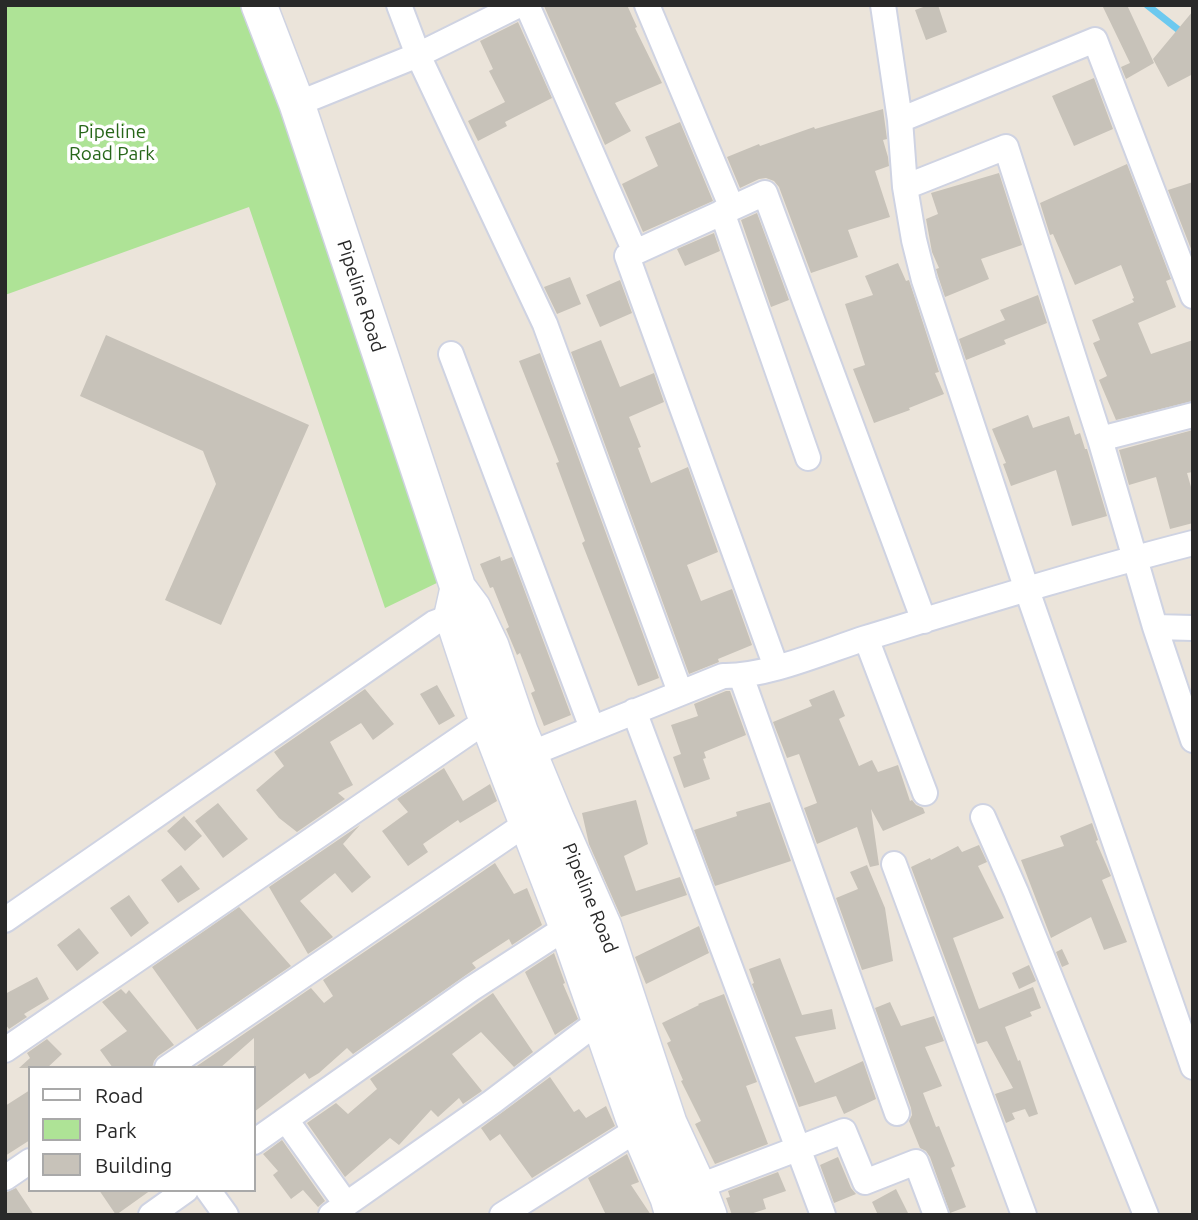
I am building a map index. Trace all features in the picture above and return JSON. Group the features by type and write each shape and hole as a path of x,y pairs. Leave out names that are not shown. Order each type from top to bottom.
{"main road":[{"name":"Pipeline Road","path":"260,5 297,104 461,604 487,720 567,927 638,1129 687,1203"},
{"name":"Pipeline Road","path":"461,604 491,646 520,731 604,927 669,1123 687,1203"}],"street":[{"path":"399,5 418,55 545,324 680,692"},
{"path":"297,104 418,55 519,5"},
{"path":"527,5 635,252"},
{"path":"647,5 727,210 808,458"},
{"path":"883,5 900,120 905,187 923,280 1027,590 1193,1067"},
{"path":"900,120 1095,40 1193,296"},
{"path":"905,187 1006,147 1100,439 1155,627 1193,740"},
{"path":"776,667 627,256 765,193 924,621"},
{"path":"451,354 592,728"},
{"path":"1100,439 1193,415"},
{"path":"530,754 723,676 741,676 776,667 1027,590 1193,543"},
{"path":"5,920 461,604"},
{"path":"1155,627 1193,628"},
{"path":"866,638 925,793"},
{"path":"741,676 897,1112"},
{"path":"634,711 823,1215"},
{"path":"5,1050 487,720"},
{"path":"983,817 1022,905 1146,1215"},
{"path":"170,1066 527,823"},
{"path":"894,864 1024,1215"},
{"path":"256,1141 471,989 567,927"},
{"path":"286,1120 339,1209 492,1102 599,1021"},
{"path":"502,1215 638,1129"},
{"path":"687,1203 844,1130 865,1182 916,1161 936,1215"},
{"path":"5,1178 28,1162"},
{"path":"151,1215 183,1192"},
{"path":"209,1192 226,1215"}],"green space":[{"name":"Pipeline Road Park","path":"5,5 253,5 443,580 385,608 249,207 5,295"}],"building":[{"path":"627,5 637,27 635,28 662,83 615,103 631,131 605,145 544,6"},
{"path":"938,5 947,32 926,40 915,10"},
{"path":"1102,5 1127,5 1154,63 1126,79 1121,67 1130,63"},
{"path":"1193,11 1193,74 1168,87 1153,59"},
{"path":"518,22 552,98 505,122 507,126 478,141 468,121 505,102 489,71 493,69 480,41"},
{"path":"1094,78 1113,129 1074,146 1052,96"},
{"path":"883,109 887,139 883,140 889,166 875,171 890,217 848,230 858,257 811,273 779,187 766,178 740,188 727,157 814,127 815,129"},
{"path":"680,122 713,201 643,232 622,184 658,166 645,137"},
{"path":"1127,164 1171,279 1166,281 1176,307 1138,323 1151,354 1193,340 1193,401 1116,420 1099,380 1107,376 1093,343 1100,340 1092,320 1134,302 1134,298 1121,265 1075,285 1053,234 1050,235 1040,203"},
{"path":"999,173 1022,245 981,259 989,279 945,297 936,269 939,268 932,252 926,219 938,214 931,193"},
{"path":"1193,182 1193,254 1168,190"},
{"path":"757,213 789,300 771,307 741,220"},
{"path":"714,233 720,251 685,266 677,249"},
{"path":"898,263 906,281 909,280 939,372 935,373 944,394 874,423 853,369 865,365 845,304 873,295 865,276"},
{"path":"570,277 581,304 557,314 544,287"},
{"path":"620,280 632,313 600,327 586,295"},
{"path":"1038,295 1047,323 1004,340 1006,344 966,360 959,339 1005,320 1000,310"},
{"path":"106,335 309,425 221,625 165,600 216,484 203,451 80,396"},
{"path":"601,340 620,387 654,373 664,402 629,417 641,447 638,448 651,483 688,467 718,552 687,565 701,601 732,589 752,645 689,674 571,352"},
{"path":"540,353 659,678 638,686 582,543 585,541 556,463 559,462 519,361"},
{"path":"1028,415 1033,428 1069,416 1075,435 1080,433 1087,449 1107,516 1072,526 1056,470 1011,486 1003,464 1006,463 992,429"},
{"path":"1193,430 1193,472 1187,473 1193,494 1193,523 1170,529 1156,477 1129,485 1119,450"},
{"path":"500,556 501,561 512,557 571,715 544,726 531,693 535,691 520,653 517,655 493,587 490,588 480,564"},
{"path":"437,685 455,716 439,725 420,694"},
{"path":"365,689 394,724 373,740 361,723 330,742 353,785 338,793 345,799 297,832 279,818 256,790 284,766 274,752"},
{"path":"834,690 845,716 839,719 859,766 872,760 878,772 898,765 910,801 923,808 925,813 883,831 871,809 879,865 870,867 857,827 817,844 804,808 817,803 799,754 787,758 773,722 812,706 809,700"},
{"path":"730,691 746,735 704,752 706,758 703,759 710,779 684,788 673,757 681,754 671,725 698,716 694,704"},
{"path":"444,768 463,801 490,784 497,801 460,823 458,820 423,844 428,852 408,866 382,831 408,812 397,799"},
{"path":"636,800 648,844 624,856 636,891 680,877 687,895 621,917 589,844 582,813"},
{"path":"770,802 791,861 715,886 694,830 737,816 736,812"},
{"path":"218,803 248,839 223,858 195,821"},
{"path":"184,816 202,836 185,851 167,831"},
{"path":"1092,823 1098,840 1096,841 1111,876 1102,880 1127,942 1104,950 1091,917 1051,938 1021,860 1064,846 1060,836"},
{"path":"360,825 343,844 371,877 352,893 335,873 300,901 333,937 308,954 269,887"},
{"path":"979,845 987,862 978,866 1004,918 953,938 979,1009 1033,987 1041,1008 1030,1012 1032,1016 1005,1027 1018,1061 1020,1060 1038,1114 1029,1117 1025,1109 1012,1113 1015,1119 1006,1123 995,1094 1013,1088 987,1041 977,1044 911,867 958,846 962,852"},
{"path":"495,863 514,894 527,888 542,925 512,945 509,939 472,963 476,968 353,1054 347,1048 319,1073 309,1079 305,1073 256,1110 254,1038 222,1066 197,1066 311,988 324,1003 333,996 323,980"},
{"path":"181,865 200,889 178,903 161,880"},
{"path":"867,865 885,908 893,961 862,970 836,898 858,889 850,872"},
{"path":"129,895 149,923 131,937 110,908"},
{"path":"239,907 291,966 197,1030 152,967"},
{"path":"699,926 709,953 646,984 635,957"},
{"path":"79,928 99,953 77,971 57,945"},
{"path":"1062,949 1069,964 1062,967 1056,952"},
{"path":"554,953 565,983 563,984 578,1019 555,1035 525,972"},
{"path":"780,958 802,1015 832,1009 836,1029 795,1037 815,1083 863,1061 876,1099 844,1114 836,1096 799,1107 752,984 754,983 749,969"},
{"path":"1029,965 1036,981 1019,989 1012,973"},
{"path":"37,977 49,999 24,1014 27,1017 9,1029 5,1024 5,994"},
{"path":"121,989 126,994 129,990 174,1045 158,1056 153,1066 112,1066 100,1050 127,1031 102,1002"},
{"path":"493,993 533,1052 514,1067 481,1032 452,1054 482,1091 463,1104 459,1098 438,1117 431,1110 399,1145 390,1138 345,1177 307,1123 336,1103 348,1114 377,1089 370,1079"},
{"path":"724,994 757,1082 746,1086 768,1144 715,1164 695,1124 701,1121 681,1081 683,1080 667,1043 671,1041 662,1023"},
{"path":"890,1002 901,1026 934,1016 944,1041 925,1047 942,1086 923,1093 955,1166 951,1168 966,1207 950,1213 930,1157 920,1148 909,1121 911,1108 875,1008"},
{"path":"47,1039 62,1054 49,1066 19,1068 30,1058 27,1053"},
{"path":"550,1077 574,1112 579,1109 586,1118 606,1106 615,1126 532,1178 500,1134 490,1141 481,1128"},
{"path":"28,1091 28,1141 5,1156 5,1106"},
{"path":"282,1140 325,1201 318,1207 303,1190 291,1199 273,1175 278,1171 263,1154"},
{"path":"627,1154 639,1182 631,1185 651,1215 606,1215 588,1178"},
{"path":"838,1157 856,1194 834,1203 820,1165"},
{"path":"778,1172 786,1191 763,1199 766,1209 747,1215 732,1215 726,1198 730,1197 728,1191"},
{"path":"16,1188 34,1215 5,1215 5,1193"},
{"path":"896,1189 909,1215 878,1215 872,1202"},
{"path":"100,1192 148,1192 116,1215"}],"waterway":[{"path":"1147,5 1185,35"}]}
